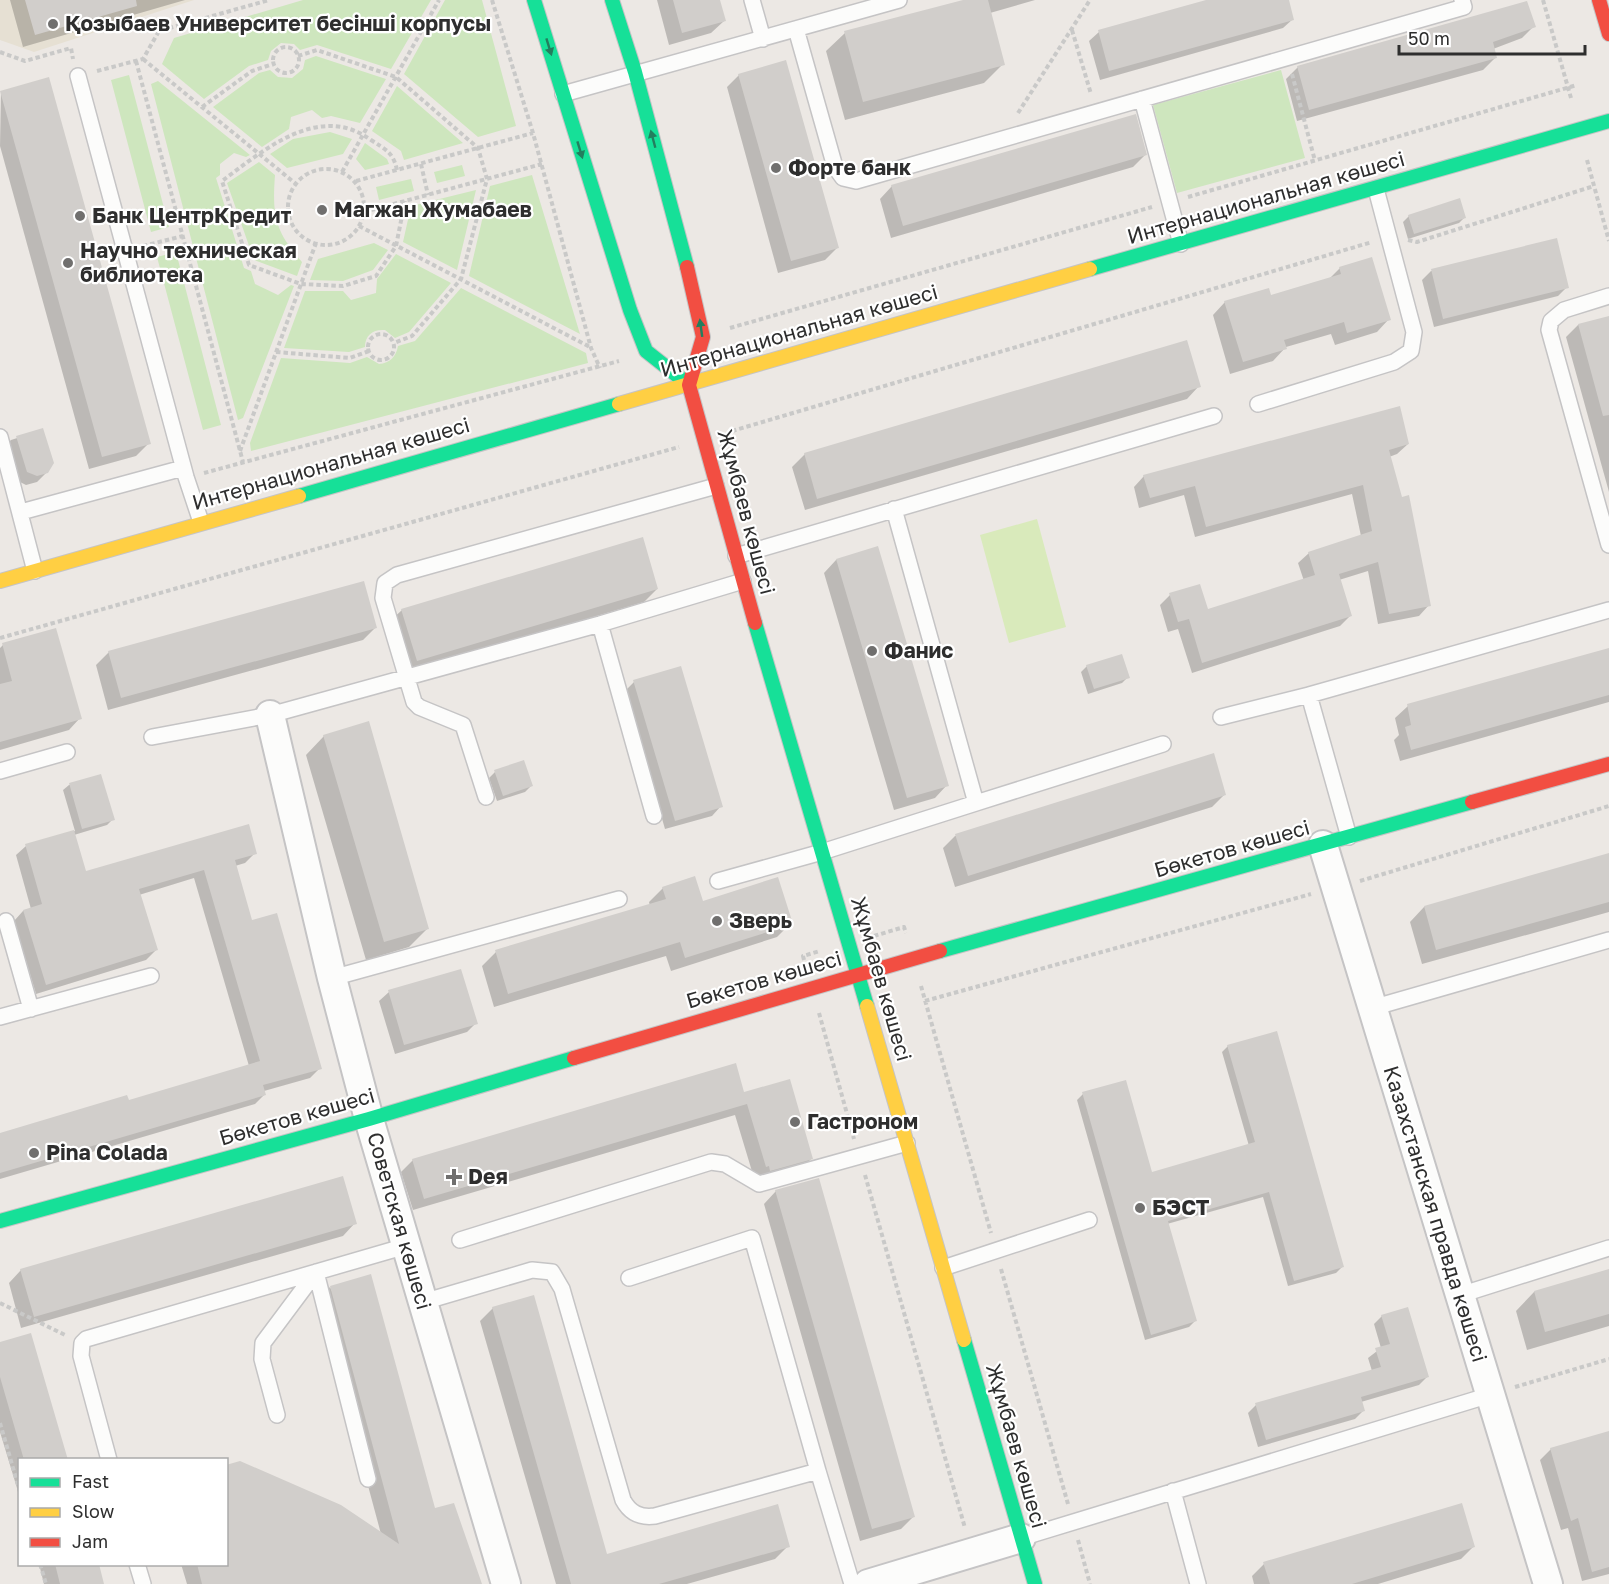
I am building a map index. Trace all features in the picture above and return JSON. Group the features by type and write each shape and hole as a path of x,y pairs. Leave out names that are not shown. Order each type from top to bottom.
{"main road":[{"path":"534,0 630,310 646,351 689,385 703,337 696,299 635,72 612,0"},
{"path":"1599,0 1609,34"},
{"name":"Интернациональная көшесі","path":"0,581 1609,121"},
{"name":"Жұмбаев көшесі","path":"689,385 743,581 1035,1584"},
{"name":"Бөкетов көшесі","path":"0,1221 369,1119 858,974 914,961 1609,764"}],"street":[{"name":"Советская көшесі","path":"270,715 332,978 369,1119 506,1584"},
{"name":"Казахстанская правда көшесі","path":"1336,841 1336,888 1548,1584"},
{"path":"868,1584 1021,1538"}],"lane":[{"path":"752,0 763,39"},
{"path":"563,94 899,0"},
{"path":"796,29 835,167 843,178 856,181 1464,7 1462,0"},
{"path":"78,76 184,473 201,522"},
{"path":"1142,99 1181,244"},
{"path":"1258,404 1394,362 1411,351 1414,332 1376,189"},
{"path":"1609,296 1557,314 1551,321 1549,330 1609,545"},
{"path":"736,556 1214,416"},
{"path":"0,437 35,571"},
{"path":"21,512 184,473"},
{"path":"486,797 463,725 416,705 383,598 385,583 391,578 716,486"},
{"path":"894,509 976,803"},
{"path":"152,737 270,715 600,624 743,581"},
{"path":"1221,717 1309,695 1609,610"},
{"path":"600,624 654,816"},
{"path":"1309,695 1336,841"},
{"path":"717,881 822,852 1162,744"},
{"path":"0,771 67,752"},
{"path":"332,978 620,899"},
{"path":"6,921 31,1009"},
{"path":"1372,1008 1609,939"},
{"path":"0,1017 151,976"},
{"path":"460,1240 711,1162 725,1164 759,1184 907,1143"},
{"path":"943,1268 1089,1220"},
{"path":"629,1278 752,1238 852,1584"},
{"path":"108,1458 81,1356 82,1343 92,1337 406,1245"},
{"path":"1460,1295 1609,1248"},
{"path":"423,1302 532,1270 552,1272 562,1289 623,1500 628,1509 637,1515 655,1516 818,1472"},
{"path":"277,1415 262,1359 263,1343 316,1272"},
{"path":"316,1272 368,1479"},
{"path":"1021,1538 1490,1395"},
{"path":"1173,1491 1198,1584"},
{"path":"138,1566 143,1584"}],"path":[{"path":"0,52 25,61 71,48 78,76 143,59 159,31 269,0"},
{"path":"342,172 439,0"},
{"path":"492,0 542,164 591,348 600,368"},
{"path":"1002,139 1090,0"},
{"path":"1542,0 1570,98"},
{"path":"1072,28 1096,112"},
{"path":"283,48 293,49 298,56 297,67 289,74 279,72 273,64 274,54 283,48"},
{"path":"298,56 316,50 396,77 478,148 487,179 461,279 412,336 394,343"},
{"path":"1287,58 1315,160"},
{"path":"143,59 296,184"},
{"path":"136,61 243,462"},
{"path":"202,107 252,71 273,64"},
{"path":"703,337 1577,86"},
{"path":"397,170 394,156 363,134 333,124 292,133 222,181 249,265 301,284 343,286 376,276 396,246 405,201"},
{"path":"356,182 533,134"},
{"path":"1587,160 1609,241"},
{"path":"421,164 428,195"},
{"path":"364,212 542,164"},
{"path":"328,168 342,172 356,182 364,212 359,226 348,239 321,245 303,237 294,226 288,207 296,184 303,177 328,168"},
{"path":"0,638 705,439 1389,237 1417,242 1594,186"},
{"path":"359,226 591,348"},
{"path":"125,251 183,236"},
{"path":"240,451 316,243"},
{"path":"378,334 388,335 394,343 392,354 384,360 374,358 369,351 369,340 378,334"},
{"path":"276,352 350,358 369,351"},
{"path":"184,473 243,462 600,368 646,351"},
{"path":"925,1001 1336,888 1609,806"},
{"path":"914,961 1090,1584"},
{"path":"812,988 972,1552"},
{"path":"0,1303 82,1343"},
{"path":"1490,1395 1609,1359"},
{"path":"0,1424 18,1485"},
{"path":"41,1566 46,1584"}],"shaded area":[{"path":"0,0 194,0 34,52 0,40"}],"green space":[{"path":"303,0 431,0 391,69 317,45 300,50 294,44 281,43 271,51 268,60 249,66 204,99 162,64 174,38"},
{"path":"445,0 482,0 516,126 478,137 404,74"},
{"path":"316,56 386,79 360,123 331,116 322,118 312,110 291,117 289,129 262,147 213,107 259,73 270,70 278,77 292,78 303,69 305,60"},
{"path":"1281,70 1305,158 1177,193 1153,105"},
{"path":"129,75 169,227 151,232 111,80"},
{"path":"158,81 250,155 246,157 234,153 220,164 220,175 216,178 244,268 251,271 255,284 278,295 291,285 294,286 243,418 238,420 151,84"},
{"path":"397,86 463,143 404,160 401,151 372,131"},
{"path":"330,132 352,139 343,154 287,168 270,154 293,139"},
{"path":"365,143 387,159 389,164 365,170 356,159"},
{"path":"259,162 275,175 274,202 277,222 286,241 302,262 297,276 254,260 227,183"},
{"path":"462,165 465,176 437,183 434,172"},
{"path":"532,175 580,334 469,276 490,186"},
{"path":"411,179 414,191 379,200 376,187"},
{"path":"476,190 457,270 403,242 411,206"},
{"path":"374,243 388,250 373,270 343,281 310,280 318,259"},
{"path":"176,252 221,425 203,430 157,257"},
{"path":"396,254 451,283 409,332 395,338 385,330 377,331 368,336 365,347 349,352 284,348 305,291 343,291 351,300 376,293 377,279"},
{"path":"461,288 586,353 588,363 251,451 250,443 281,358 350,363 367,357 379,364 389,361 396,353 398,346 415,341"},
{"path":"1037,519 1066,627 1009,643 980,535"}],"building":[{"name":"Қозыбаев Университет бесінші корпусы","path":"25,0 136,0 137,6 35,35"},
{"path":"673,0 720,0 726,21 682,33"},
{"path":"963,0 988,0 1005,65 863,102 844,31"},
{"path":"1206,0 1289,0 1294,20 1109,71 1098,30"},
{"path":"1527,1 1536,27 1493,42 1497,58 1309,110 1297,66"},
{"path":"786,60 839,248 791,261 738,74"},
{"path":"49,77 151,444 102,457 0,91"},
{"path":"1136,114 1147,155 903,226 891,185"},
{"path":"1460,198 1466,218 1414,234 1408,215"},
{"path":"1557,238 1569,288 1443,319 1431,269"},
{"path":"1372,257 1391,320 1347,333 1344,322 1284,340 1287,349 1243,362 1224,301 1269,288 1271,295 1341,274 1339,267"},
{"path":"1609,316 1609,415 1603,416 1578,324"},
{"path":"1187,340 1201,387 817,499 804,453"},
{"path":"1400,406 1409,444 1389,450 1402,497 1409,495 1431,606 1389,614 1378,562 1339,574 1352,616 1202,663 1189,619 1178,622 1169,593 1200,584 1208,609 1315,575 1308,552 1372,531 1363,485 1206,527 1195,486 1150,498 1143,475"},
{"path":"43,428 54,463 48,473 37,476 27,472 16,436"},
{"path":"643,537 658,589 417,661 401,609"},
{"path":"878,546 949,786 907,798 836,559"},
{"path":"364,581 377,628 121,698 108,651"},
{"path":"56,628 82,719 0,742 0,684 12,681 2,643"},
{"path":"1609,648 1609,695 1411,750 1405,727 1411,725 1407,704"},
{"path":"1122,654 1130,678 1094,689 1086,665"},
{"path":"681,666 723,807 675,821 633,680"},
{"path":"369,721 429,929 384,942 323,735"},
{"path":"1214,753 1226,795 968,876 955,834"},
{"path":"524,760 533,786 503,796 494,770"},
{"path":"101,774 115,820 82,829 69,783"},
{"path":"249,824 257,854 235,860 252,920 277,913 322,1069 263,1085 266,1095 0,1173 0,1133 127,1095 129,1100 260,1061 204,870 139,889 158,950 46,985 23,910 42,904 25,844 74,830 86,871"},
{"path":"1609,853 1609,902 1436,950 1424,906"},
{"path":"695,876 703,901 778,877 793,924 685,958 680,942 508,994 495,950 666,899 662,887"},
{"path":"461,969 478,1024 404,1045 388,990"},
{"path":"1277,1031 1344,1267 1294,1281 1269,1192 1168,1221 1197,1321 1151,1335 1082,1092 1126,1080 1152,1172 1255,1142 1227,1045"},
{"path":"736,1063 744,1092 790,1079 813,1159 770,1171 769,1166 766,1167 747,1104 424,1199 412,1159"},
{"path":"343,1176 357,1224 34,1317 20,1269"},
{"path":"819,1178 915,1517 872,1529 775,1190"},
{"path":"1609,1269 1609,1314 1545,1332 1534,1291"},
{"path":"371,1274 435,1508 454,1503 482,1584 202,1584 198,1566 228,1566 228,1464 240,1461 341,1505 399,1544 330,1286"},
{"path":"534,1295 607,1554 778,1504 790,1547 659,1584 571,1584 492,1307"},
{"path":"1408,1307 1429,1377 1361,1397 1365,1411 1266,1440 1255,1403 1381,1367 1375,1348 1390,1344 1381,1315"},
{"path":"31,1333 67,1458 23,1458 0,1377 0,1342"},
{"path":"1609,1431 1609,1567 1592,1572 1578,1518 1571,1521 1550,1448"},
{"path":"1462,1503 1475,1547 1352,1584 1270,1584 1263,1562"},
{"path":"56,1566 100,1566 104,1584 60,1584"}],"traffic: fast":[{"path":"534,0 630,310 646,351 689,385"},
{"path":"612,0 635,72 687,267"},
{"path":"1090,269 1609,121"},
{"path":"299,496 619,404"},
{"path":"755,623 867,1006"},
{"path":"940,951 1472,802"},
{"path":"0,1221 369,1119 574,1058"},
{"path":"964,1340 1035,1584"}],"traffic: slow":[{"path":"619,404 1090,269"},
{"path":"0,581 299,496"},
{"path":"867,1006 964,1340"}],"traffic: jam":[{"path":"1599,0 1609,34"},
{"path":"687,267 703,337 689,385 755,623"},
{"path":"1472,802 1609,764"},
{"path":"574,1058 940,951"}],"place":[{"name":"Қозыбаев Университет бесінші корпусы","path":"53,24"},
{"name":"Форте банк","path":"776,168"},
{"name":"Магжан Жумабаев","path":"322,210"},
{"name":"Банк ЦентрКредит","path":"80,216"},
{"name":"Научно техническая библиотека","path":"68,263"},
{"name":"Фанис","path":"872,651"},
{"name":"Зверь","path":"717,921"},
{"name":"Гастроном","path":"795,1122"},
{"name":"Pina Colada","path":"34,1153"},
{"name":"Deя","path":"454,1177"},
{"name":"БЭСТ","path":"1140,1208"}]}
